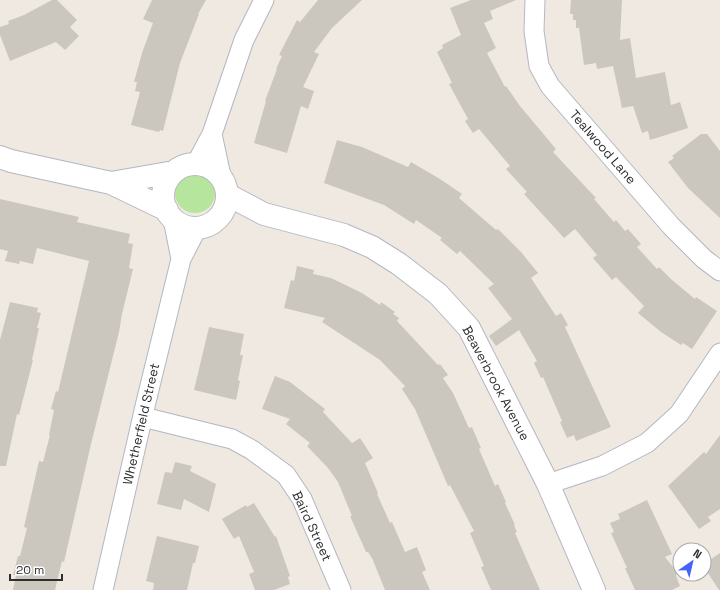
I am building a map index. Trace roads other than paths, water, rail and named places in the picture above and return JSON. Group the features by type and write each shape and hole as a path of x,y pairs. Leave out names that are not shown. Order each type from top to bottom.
{"street":[{"path":"196,164 212,134 244,40 264,0"},
{"name":"Tealwood Lane","path":"536,0 534,31 539,66 550,86 671,226 704,259 720,271"},
{"path":"0,157 11,161 111,183 170,215 184,226 197,228 210,225 220,216 224,185 212,134"},
{"path":"170,215 163,197 166,183 174,172 181,167 196,164 212,168 224,185"},
{"path":"111,183 174,172"},
{"name":"Beaverbrook Avenue","path":"224,185 264,214"},
{"name":"Beaverbrook Avenue","path":"220,216 264,214 344,236 372,247 399,264 438,294 469,328 548,484 594,590"},
{"name":"Whetherfield Street","path":"170,215 181,259"},
{"name":"Whetherfield Street","path":"103,590 181,259 197,228"},
{"path":"548,484 602,466 646,443 679,414 720,353"},
{"name":"Baird Street","path":"143,417 232,439 252,450 286,475 302,499 341,590"}]}
